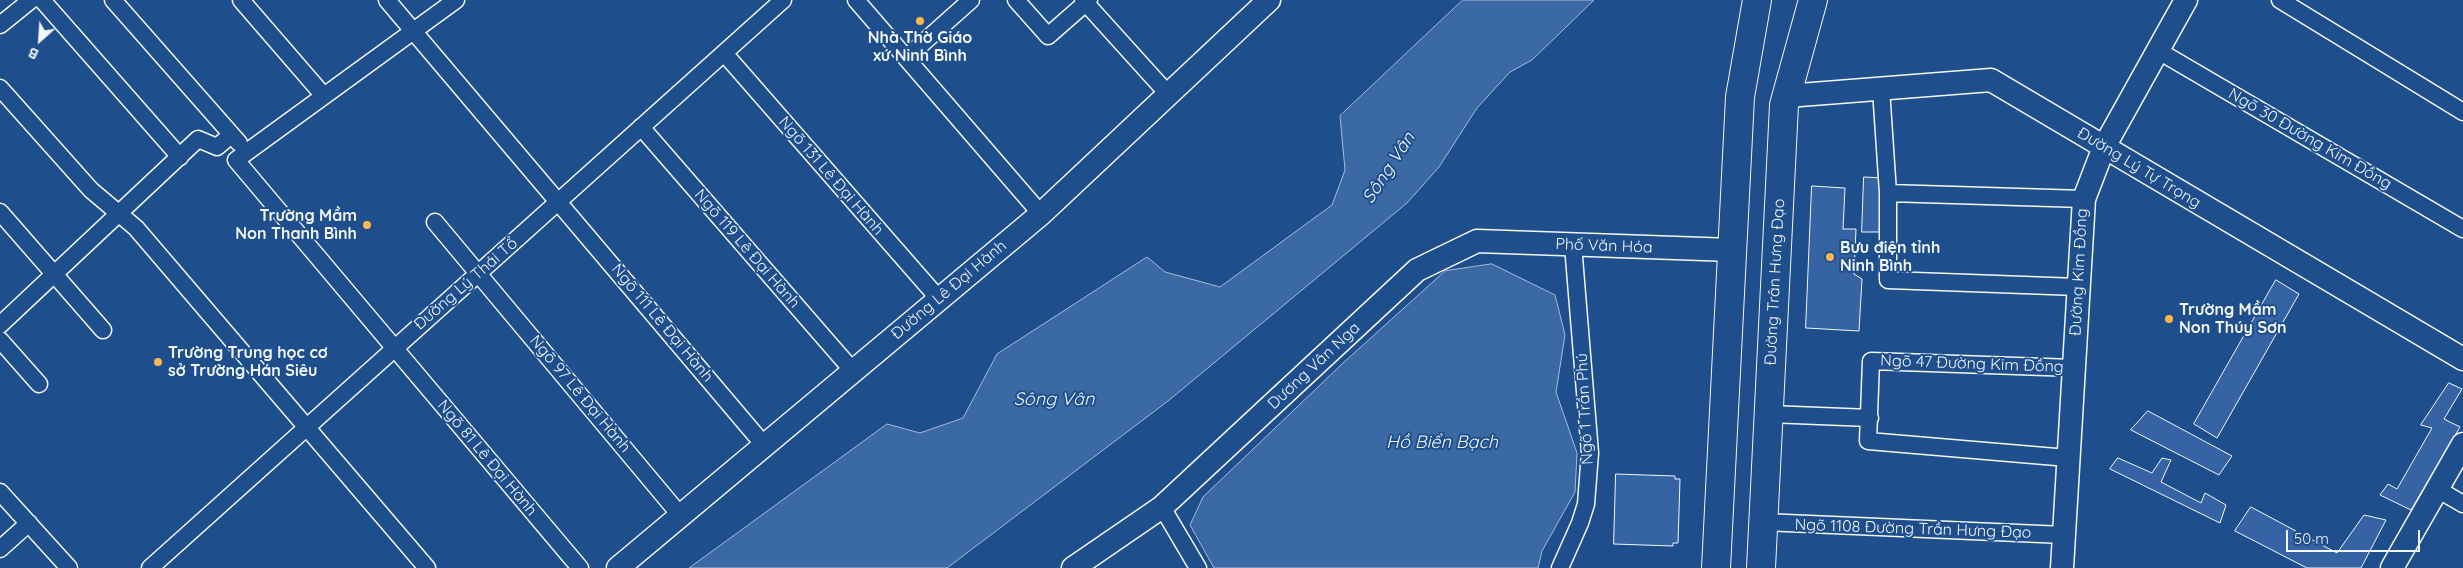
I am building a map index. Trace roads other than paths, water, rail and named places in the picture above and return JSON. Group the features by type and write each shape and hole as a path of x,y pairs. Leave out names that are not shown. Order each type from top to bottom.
{"highway":[{"path":"1716,568 1744,14 1742,0"},
{"path":"1740,97 1757,0"},
{"name":"Đường Trân Hưng Đạo","path":"1760,568 1784,105 1813,0"}],"street":[{"path":"0,25 31,0"},
{"path":"42,0 180,157"},
{"path":"113,0 247,152 456,0"},
{"path":"241,0 324,96"},
{"name":"Ngõ 111 Lê Đại Hành","path":"387,0 764,445"},
{"name":"Đường Lý Thái Tổ","path":"150,568 394,347 559,202 783,0"},
{"path":"856,0 1041,214"},
{"path":"906,58 970,0"},
{"path":"1016,0 1048,36 1086,1 1168,94"},
{"name":"Đường Lê Đại Hành","path":"618,568 1041,214 1269,0"},
{"name":"Đường Kim Đồng","path":"2062,568 2084,199 2104,148 2186,0"},
{"path":"2280,0 2463,112"},
{"name":"Ngõ 30 Đường Kim Đồng","path":"2157,50 2463,229"},
{"name":"Ngõ 131 Lê Đại Hành","path":"724,53 939,299"},
{"name":"Đường Lý Tự Trọng","path":"1787,96 1991,80 2463,359"},
{"path":"0,88 91,190 136,228 427,568"},
{"path":"1881,88 1888,193 1888,280 2078,287"},
{"name":"Ngõ 119 Lê Đại Hành","path":"641,127 853,371"},
{"path":"0,325 53,273 120,214 198,139 217,147 231,135"},
{"name":"Ngõ 81 Lê Đại Hành","path":"247,152 236,160 580,568"},
{"path":"1888,193 2084,199"},
{"path":"0,212 103,330"},
{"name":"Ngõ 97 Lê Đại Hành","path":"435,222 480,272 680,515"},
{"name":"Phố Văn Hóa","path":"1477,241 1573,246 1732,250"},
{"name":"Dương Vân Nga","path":"1073,568 1162,507 1417,270 1477,241"},
{"name":"Ngõ 1 Trần Phú","path":"1560,568 1580,524 1586,504 1590,453 1573,246"},
{"path":"0,340 39,384"},
{"name":"Ngõ 47 Đường Kim Đồng","path":"1870,418 1871,361 2074,368"},
{"path":"1768,414 1870,418 1868,441 2068,458"},
{"path":"2392,568 2463,444"},
{"path":"2437,489 2463,504"},
{"path":"0,492 70,568"},
{"path":"1162,507 1198,568"},
{"name":"Ngõ 1108 Đường Trần Hưng Đạo","path":"1763,522 2064,535"},
{"path":"0,549 29,523"}],"water":[{"name":"Sông Vân","path":"1463,0 1594,0 1532,60 1510,72 1477,108 1439,167 1407,203 1168,401 947,568 689,568 887,424 920,433 963,418 997,354 1147,257 1165,272 1220,287 1332,205 1345,170 1340,116"},
{"name":"Hồ Biển Bạch","path":"1492,264 1555,295 1565,335 1556,392 1577,453 1575,492 1542,551 1538,568 1214,568 1190,525 1203,497 1342,364 1445,271"}],"place":[{"name":"Nhà Thờ Giáo xứ Ninh Bình","path":"920,21"},
{"name":"Trường Mầm Non Thanh Bình","path":"367,225"},
{"name":"Bưu điện tỉnh Ninh Bình","path":"1830,257"},
{"name":"Trường Mầm Non Thúy Sơn","path":"2169,319"},
{"name":"Trường Trung học cơ sở Trường Hán Siêu","path":"158,362"}]}
